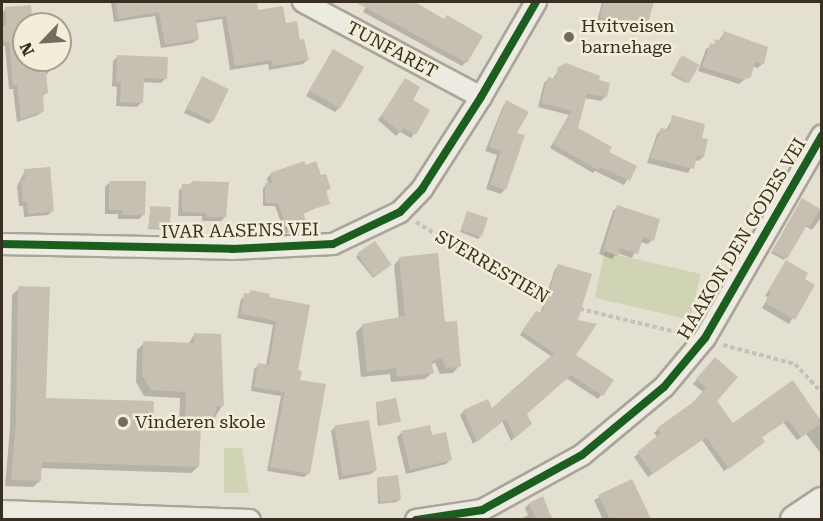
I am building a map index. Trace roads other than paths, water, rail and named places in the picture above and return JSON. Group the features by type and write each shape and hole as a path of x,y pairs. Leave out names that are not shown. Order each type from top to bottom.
{"main road":[{"path":"795,519 822,502"}],"street":[{"name":"TUNFARET","path":"303,2 481,97"},
{"name":"IVAR AASENS VEI","path":"2,244 232,249 333,244 400,212 422,189 481,97 536,2"},
{"name":"HAAKON DEN GODES VEI","path":"416,519 482,510 582,455 664,387 705,338 822,135"},
{"path":"2,511 250,519"}],"place":[{"name":"Hvitveisen barnehage","path":"569,37"},
{"name":"Vinderen skole","path":"123,422"}]}
